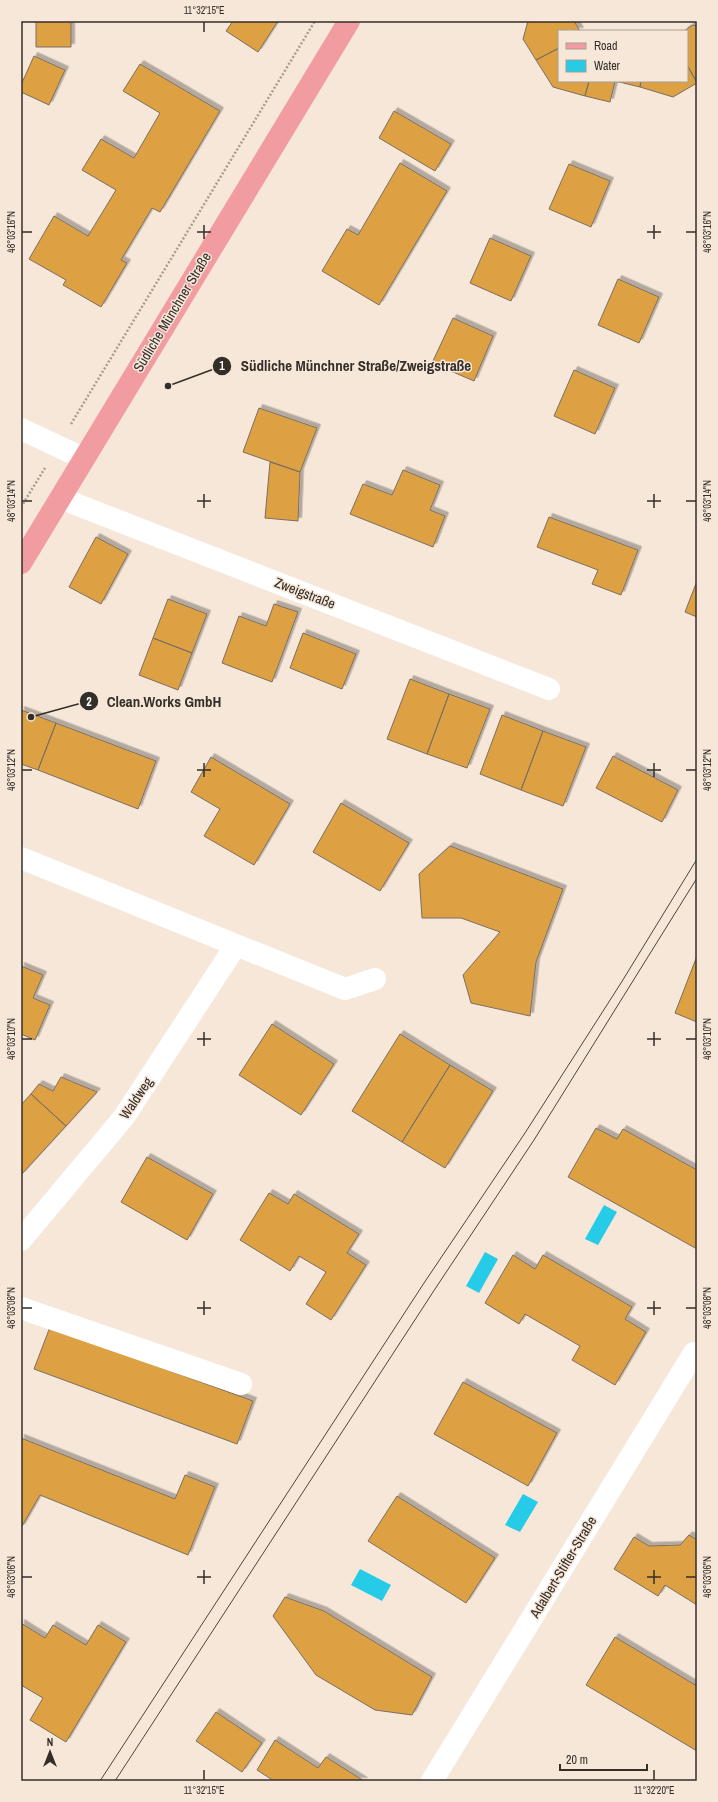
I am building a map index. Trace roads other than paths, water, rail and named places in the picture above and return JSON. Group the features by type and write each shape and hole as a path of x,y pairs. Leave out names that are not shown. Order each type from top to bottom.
{"main road":[{"name":"Südliche Münchner Straße","path":"21,563 83,458 349,21"}],"street":[{"path":"21,430 83,458"},
{"name":"Zweigstraße","path":"60,498 549,689"},
{"path":"21,858 345,989 375,980"},
{"name":"Waldweg","path":"21,1240 124,1116 236,945"},
{"path":"21,1308 241,1384"},
{"name":"Adalbert-Stifter-Straße","path":"432,1781 694,1353"}],"water":[{"path":"604,1205 617,1212 598,1245 585,1239"},
{"path":"485,1252 498,1259 479,1293 466,1286"},
{"path":"523,1494 538,1502 520,1532 505,1525"},
{"path":"360,1569 391,1585 382,1601 351,1585"}],"tram line":[{"path":"100,1781 424,1283 525,1133 621,983 697,859"},
{"path":"115,1781 435,1289 534,1140 697,878"}],"place":[{"name":"Südliche Münchner Straße/Zweigstraße","path":"168,386"},
{"name":"Clean.Works GmbH","path":"31,717"}]}
